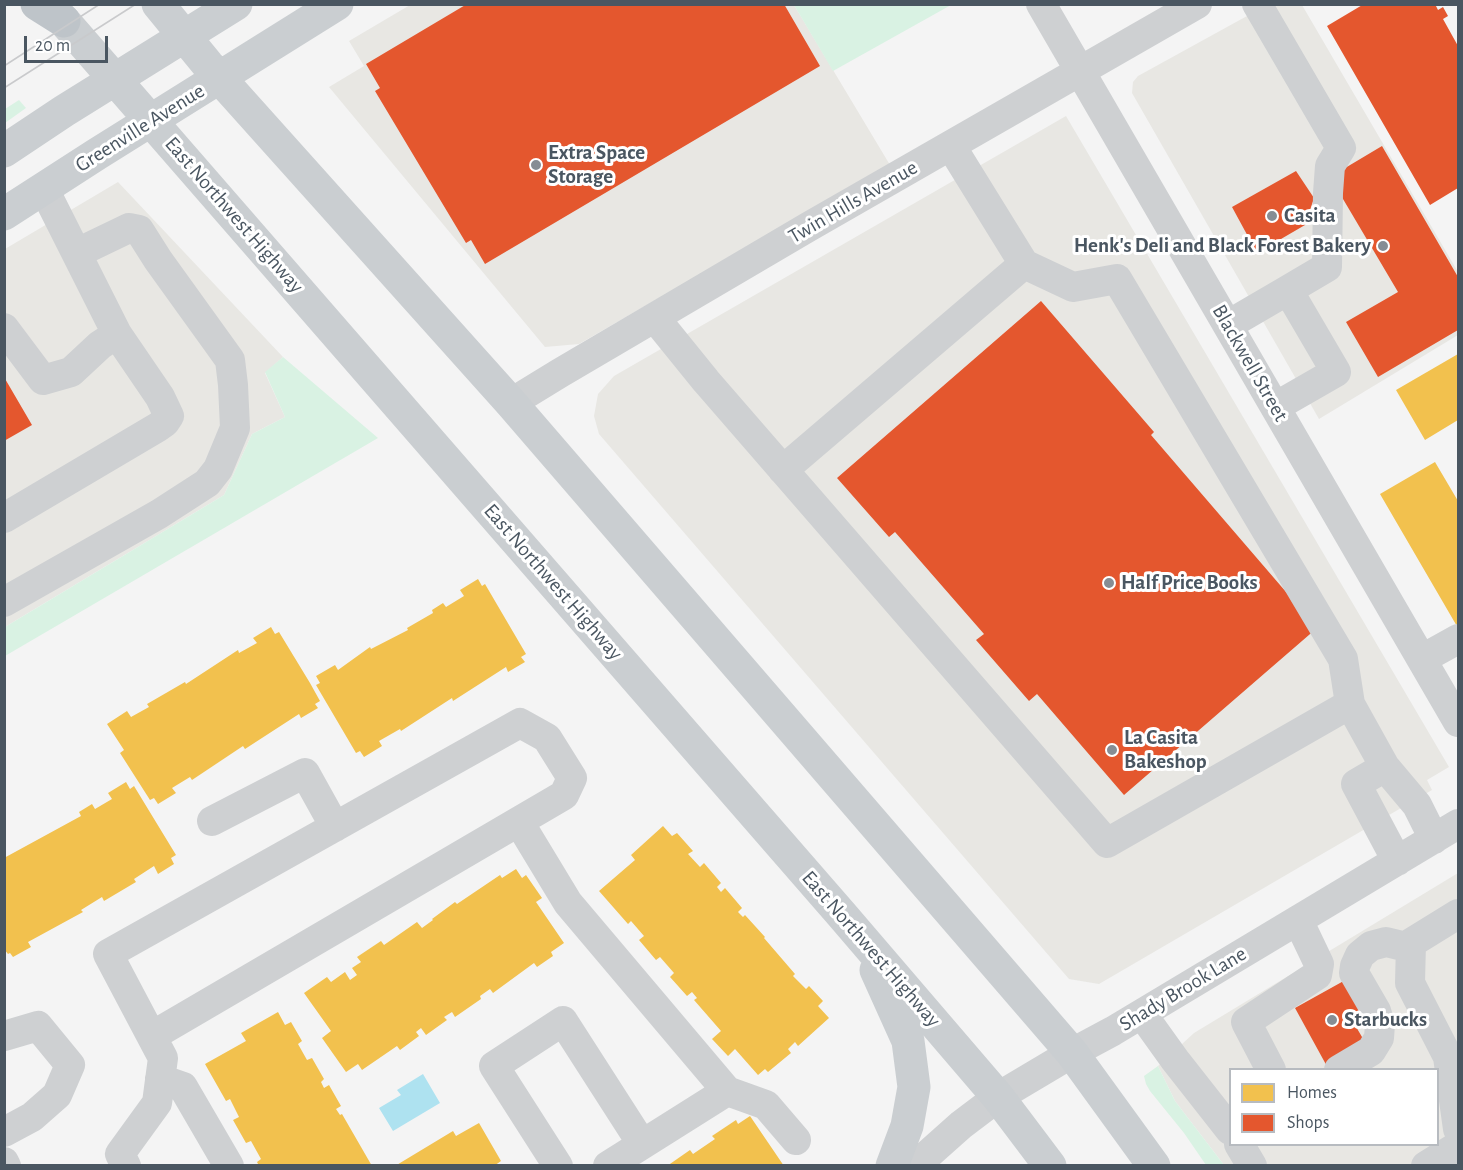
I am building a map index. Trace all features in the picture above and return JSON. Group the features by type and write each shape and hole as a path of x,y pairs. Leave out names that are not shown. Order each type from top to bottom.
{"main road":[{"path":"158,4 208,65 511,404 1072,1053 1154,1166"},
{"path":"4,151 236,4"},
{"name":"Greenville Avenue","path":"4,214 337,4"},
{"name":"East Northwest Highway","path":"50,10 842,915 998,1097 1050,1166"},
{"path":"842,915 877,972 908,1041 914,1087 907,1126 892,1166"}],"street":[{"name":"Blackwell Street","path":"1041,4 1458,722"},
{"name":"Twin Hills Avenue","path":"511,404 810,226 1197,4"},
{"path":"1228,326 1327,267 1330,166 1341,148 1257,4"},
{"path":"951,146 1024,264 1073,287 1117,279 1343,659 1350,704 1385,767 1417,805 1446,831"},
{"path":"4,518 158,427 169,416 160,397 117,334 44,189"},
{"path":"4,602 159,514 207,483 218,469 235,428 230,360 139,230 129,228 77,253"},
{"path":"783,470 1024,264"},
{"path":"1275,407 1336,372 1288,290"},
{"path":"655,318 706,381 1107,843 1350,704"},
{"path":"4,328 43,380 71,372 100,345 117,334"},
{"path":"1422,659 1458,639"},
{"path":"126,1166 120,1154 157,1103 163,1058 108,954 520,723 547,738 572,778 564,795 152,1036"},
{"path":"1385,767 1356,784 1397,861"},
{"path":"212,821 305,773 335,827"},
{"path":"521,822 568,903 727,1091 766,1105 796,1140"},
{"name":"Shady Brook Lane","path":"915,1166 961,1125 998,1097 1142,1014 1446,831"},
{"path":"1458,914 1411,943 1410,983 1448,1057 1458,1129"},
{"path":"1270,1068 1246,1022 1317,975 1319,964 1298,920"},
{"path":"1342,1068 1371,1051 1379,1038 1380,1024 1377,1011 1354,973 1354,966 1360,956 1371,946 1386,942 1411,948"},
{"path":"1142,1014 1229,1128"},
{"path":"558,1166 494,1066 563,1021 642,1144"},
{"path":"4,1036 38,1026 70,1065 57,1095 32,1117 4,1132"},
{"path":"160,1079 183,1087 228,1166"},
{"path":"608,1166 727,1091"},
{"path":"1240,1146 1252,1166"},
{"path":"1426,1166 1458,1146"}],"shaded area":[{"path":"410,5 794,5 890,165 579,344 545,347 329,87 364,66 349,41"},
{"path":"1267,5 1302,5 1458,272 1458,335 1319,419 1132,93 1133,82 1138,76"},
{"path":"1066,116 1449,767 1427,780 1432,790 1099,984 1069,979 599,434 594,416 598,394 614,376"},
{"path":"118,182 283,357 265,373 285,417 252,434 224,495 5,627 5,249"},
{"path":"1458,873 1458,1165 1224,1165 1175,1101 1158,1066 1194,1033"}],"green space":[{"path":"794,5 951,5 833,71"},
{"path":"19,100 26,108 5,123 5,109"},
{"path":"283,357 378,438 5,656 5,627 224,495 252,434 285,417 265,372"},
{"path":"1158,1066 1175,1101 1224,1165 1206,1165 1150,1091 1144,1076"}],"water":[{"path":"423,1074 440,1103 393,1131 379,1108 401,1095 397,1090"}],"building: Homes":[{"path":"1458,354 1458,420 1425,440 1396,390"},
{"path":"1435,462 1458,501 1458,628 1380,494"},
{"path":"478,579 482,586 485,584 526,654 521,657 525,662 508,672 506,667 453,701 452,698 401,731 400,729 379,741 382,746 364,757 360,751 356,753 316,685 320,683 316,676 335,665 338,670 370,647 371,649 408,630 407,628 433,613 432,610 443,603 446,607 464,596 460,590"},
{"path":"271,627 275,634 279,632 310,683 320,701 315,704 318,708 301,718 299,714 245,749 243,746 192,780 190,777 172,788 176,793 158,804 154,798 150,800 120,753 124,750 107,724 127,711 131,717 149,707 147,704 185,682 186,684 238,650 239,653 257,643 253,638"},
{"path":"126,782 130,789 134,786 176,855 171,858 174,864 158,874 154,866 134,879 136,882 104,901 102,897 81,910 83,912 28,942 31,947 13,957 10,953 8,954 4,949 4,858 81,816 79,812 92,804 95,809 112,799 108,793"},
{"path":"663,826 672,836 677,833 693,851 688,854 700,867 704,863 721,883 717,887 721,892 725,888 742,908 738,912 743,917 745,915 765,937 795,974 793,976 806,989 809,986 823,1001 818,1006 829,1018 798,1046 795,1042 788,1049 791,1053 768,1072 765,1069 758,1075 735,1049 728,1056 712,1039 721,1031 694,1000 697,998 692,992 687,996 670,977 674,973 660,957 656,960 639,940 644,936 631,921 628,924 599,891 635,860 631,855"},
{"path":"516,869 522,878 526,875 542,898 536,902 564,943 551,952 553,956 537,967 534,963 493,993 490,989 480,996 481,999 455,1017 452,1012 444,1017 447,1020 426,1035 421,1028 416,1032 419,1036 400,1050 397,1046 362,1070 358,1064 346,1072 322,1038 331,1031 304,993 327,977 331,982 345,972 350,980 357,975 352,968 361,962 357,957 381,941 384,945 417,922 422,928 455,902 457,904 500,875 502,878"},
{"path":"278,1012 285,1025 291,1022 302,1041 298,1044 307,1060 312,1058 324,1079 321,1082 324,1088 329,1085 341,1106 336,1109 340,1115 342,1114 372,1166 259,1166 257,1162 261,1159 251,1141 246,1143 233,1120 239,1117 230,1099 226,1101 205,1064 246,1041 241,1033"},
{"path":"750,1116 784,1166 667,1166 690,1150 693,1154 715,1139 712,1136 736,1120 738,1124"},
{"path":"479,1123 501,1161 494,1166 395,1166 453,1131 456,1136"}],"building: Shops":[{"name":"Extra Space Storage","path":"467,4 784,4 820,66 485,264 471,240 466,243 375,91 380,88 366,64"},
{"path":"1364,4 1435,4 1438,10 1443,7 1448,16 1443,19 1458,46 1458,188 1430,205 1327,26"},
{"path":"1382,146 1458,277 1458,330 1378,377 1346,322 1398,292 1330,177"},
{"name":"Casita","path":"1296,171 1314,198 1305,225 1257,253 1232,207"},
{"name":"Half Price Books","path":"1041,301 1154,432 1151,435 1317,628 1124,795 1037,694 1029,701 976,640 984,634 895,532 889,537 837,478"},
{"path":"4,377 32,425 4,441"},
{"name":"Starbucks","path":"1349,978 1370,1016 1355,1025 1369,1049 1333,1068 1328,1068 1295,1008"}],"tram line":[{"path":"4,66 100,4"},
{"path":"4,88 136,4"}],"place":[{"name":"Extra Space Storage","path":"536,165"},
{"name":"Casita","path":"1272,216"},
{"name":"Henk's Deli and Black Forest Bakery","path":"1383,246"},
{"name":"Half Price Books","path":"1109,583"},
{"name":"La Casita Bakeshop","path":"1112,750"},
{"name":"Starbucks","path":"1332,1020"}]}
